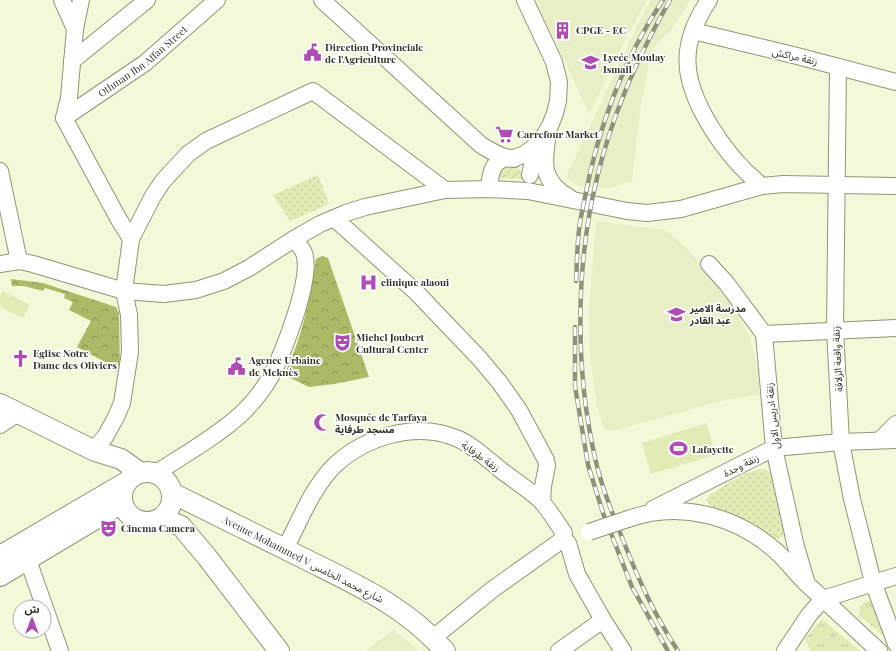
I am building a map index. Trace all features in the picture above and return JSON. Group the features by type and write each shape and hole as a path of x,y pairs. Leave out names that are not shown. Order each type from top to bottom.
{"main road":[{"path":"0,404 94,450 121,459 137,477"},
{"path":"137,477 122,490 122,503 128,514 133,518 145,522 158,520 169,521 181,526 207,557 279,651"},
{"path":"0,556 137,477 167,481 172,493 172,502 169,509 158,520"},
{"name":"Avenue Mohammed V شارع محمد الخامس","path":"172,493 377,595 416,623 439,644"},
{"path":"0,576 122,503"}],"street":[{"path":"62,0 75,29"},
{"path":"81,0 75,29 69,98 64,118 118,218 131,239"},
{"path":"72,61 147,0"},
{"name":"Othman Ibn Affan Street","path":"64,118 145,63 217,0"},
{"path":"322,0 475,140 495,153 510,159 526,153 538,143"},
{"path":"525,0 558,73 558,101 550,126 545,153 545,170 555,188 560,193 575,201"},
{"path":"709,0 693,31 687,57 699,105 729,152 750,177 762,186"},
{"name":"زنقة مراكش","path":"693,31 896,82"},
{"name":"زنقة واقعة الزلاقة","path":"838,67 835,330 842,442 852,499 873,582 895,642"},
{"path":"94,450 105,438 122,403 130,352 129,315 124,291 131,239 153,196 163,181 188,154 206,141 313,91 445,190"},
{"path":"528,191 532,158 538,143 550,126"},
{"path":"475,140 485,157 489,183"},
{"path":"489,183 494,166 504,159 517,160 523,164 530,175"},
{"path":"0,171 19,262"},
{"path":"0,264 19,262 44,266 124,291 164,294 196,290 224,281 249,268 294,239 334,218 365,207 445,190 489,183 627,211 647,213 681,209 762,186 783,184 896,186"},
{"path":"334,218 416,292 475,353 500,383 519,410 546,460 547,466 542,502"},
{"path":"137,477 204,442 239,416 261,391 271,376 294,319 304,282 304,253 294,239"},
{"path":"709,264 727,284 764,334 896,328"},
{"name":"زنقة ادريس الاول","path":"764,334 774,448 795,543 807,584"},
{"path":"0,425 18,413"},
{"path":"888,440 896,424"},
{"name":"زنقة طرفاية","path":"285,549 318,487 334,466 358,448 394,433 430,431 456,438 542,502 567,538 577,574 603,620 623,651"},
{"name":"زنقة وجدة","path":"634,517 695,489 774,448 842,442 888,440"},
{"path":"695,489 694,499 698,513"},
{"path":"439,644 493,589 567,538 634,517 673,510 698,513 736,524 755,535 777,552 807,584 824,598 878,650 895,642"},
{"path":"777,552 795,543"},
{"path":"28,560 60,651"},
{"path":"785,651 809,615 824,598 896,576"},
{"path":"558,651 603,620"}],"shaded area":[{"name":"Lycée Moulay Ismail","path":"536,0 647,0 621,48 589,114"},
{"path":"651,0 690,0 672,29 657,43 649,62 640,112 632,181 611,188 578,186 568,179 567,175 638,24"},
{"path":"596,221 666,230 688,250 724,291 740,317 751,341 758,371 759,395 710,404 613,431 604,429 597,406 590,358 589,310"},
{"path":"393,630 420,651 365,651"}],"green space":[{"path":"507,166 518,169 523,179 497,178 500,170"},
{"path":"318,175 329,204 290,221 273,195"},
{"path":"322,256 328,258 369,377 309,387 284,375 296,347 300,333 311,289 316,259"},
{"path":"11,279 43,283 116,307 119,313 120,370 77,347 91,321 69,310 73,302 64,298 65,294 45,288 43,291 24,286 12,286"},
{"path":"3,291 30,305 23,318 0,307 0,297"},
{"name":"Lafayette","path":"706,423 716,455 651,474 642,443"},
{"path":"762,469 769,471 776,489 784,531 780,538 774,538 744,520 710,506 706,501 708,496 734,480 755,470"},
{"path":"866,601 872,602 885,637 859,614 860,607"},
{"path":"822,619 860,651 811,651 805,639"}],"railway":[{"path":"576,281 579,226 597,145 614,94 636,46 663,0"},
{"path":"670,0 658,21 627,86 610,131 603,155 590,212 585,247 581,284 580,320 584,393 589,428 601,482 615,521 641,583 654,611 678,651"},
{"path":"575,327 575,386 588,465 603,513 632,587 668,651"}],"place":[{"name":"CPGE - EC","path":"563,30"},
{"name":"Direction Provinciale de l'Agriculture","path":"312,53"},
{"name":"Lycée Moulay Ismail","path":"590,63"},
{"name":"Carrefour Market","path":"504,134"},
{"name":"clinique alaoui","path":"368,282"},
{"name":"مدرسة الامير عبد القادر","path":"677,314"},
{"name":"Michel Joubert Cultural Center","path":"343,343"},
{"name":"Eglise Notre Dame des Oliviers","path":"20,359"},
{"name":"Agence Urbaine de Meknès","path":"236,366"},
{"name":"Mosquée de Tarfaya مسجد طرفاية","path":"322,423"},
{"name":"Lafayette","path":"679,449"},
{"name":"Cinema Camera","path":"108,528"}]}
